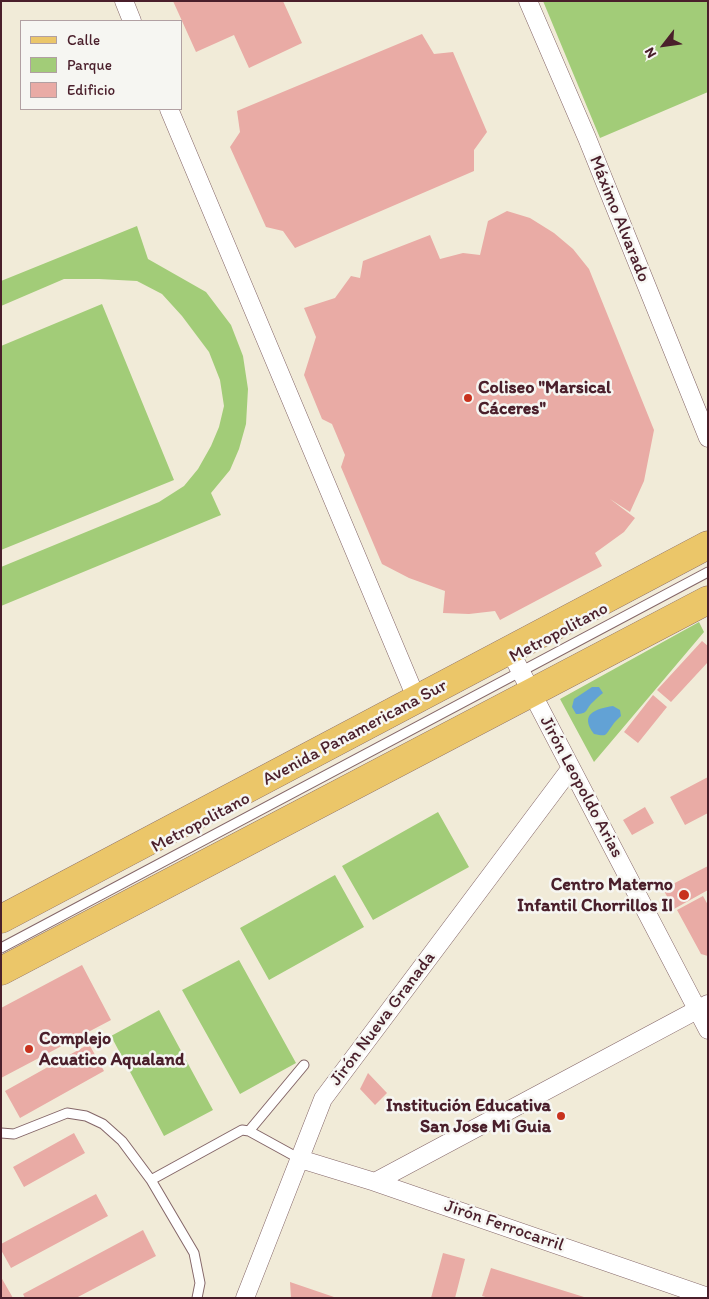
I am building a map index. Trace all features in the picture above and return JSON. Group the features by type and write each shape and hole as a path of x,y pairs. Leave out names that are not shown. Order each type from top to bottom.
{"main road":[{"name":"Avenida Panamericana Sur","path":"1,971 521,671 708,545"},
{"name":"Avenida Panamericana Sur","path":"1,919 417,692 521,671 708,600"}],"street":[{"path":"124,1 132,20"},
{"name":"Máximo Alvarado","path":"528,1 587,138 708,438"},
{"path":"169,110 417,692"},
{"name":"Jirón Leopoldo Arias","path":"521,671 571,768 702,1006 708,1030"},
{"name":"Jirón Nueva Granada","path":"245,1298 322,1100 571,768"},
{"path":"376,1182 702,1006"},
{"name":"Jirón Ferrocarril","path":"300,1159 376,1182 708,1297"}],"lane":[{"name":"Metropolitano","path":"1,948 708,572"},
{"path":"249,1131 304,1065"},
{"path":"1,1133 14,1134 67,1112 86,1116 102,1124 122,1141 151,1180 194,1253 200,1283 197,1298"},
{"path":"151,1180 242,1130 249,1131 300,1159"}],"green space":[{"path":"543,1 708,1 708,92 600,138"},
{"path":"137,226 148,259 206,292 231,325 243,356 248,389 246,424 239,449 230,470 211,493 221,515 1,606 1,567 159,502 184,486 198,469 219,427 224,406 220,380 209,352 182,316 162,294 137,281 64,279 1,306 1,281"},
{"path":"102,304 174,480 1,550 1,346"},
{"path":"699,622 704,632 594,762 560,699"},
{"path":"438,812 469,867 373,920 342,866"},
{"path":"335,875 364,927 269,980 240,928"},
{"path":"239,960 296,1063 240,1094 182,990"},
{"path":"159,1010 213,1110 164,1136 111,1036"}],"water":[{"path":"592,687 599,687 603,693 585,712 576,714 572,707 574,699"},
{"path":"613,706 620,710 621,716 606,734 594,734 588,722 591,714 600,709"}],"building":[{"path":"173,1 283,1 302,43 249,68 234,35 196,52"},
{"path":"422,34 434,54 453,52 487,132 474,150 474,171 295,248 283,231 266,227 230,147 240,132 237,111"},
{"path":"507,211 530,218 554,233 573,249 589,269 654,430 644,481 630,512 610,499 635,518 624,532 595,553 602,566 500,620 495,611 469,614 443,613 445,591 409,578 382,564 341,467 345,455 332,424 322,419 304,375 316,337 304,308 335,298 351,276 360,278 363,261 430,235 440,259 463,253 480,255 488,221"},
{"path":"702,641 708,646 708,662 671,702 657,690"},
{"path":"653,695 667,707 638,743 624,732"},
{"path":"708,777 708,813 685,825 670,797"},
{"path":"645,807 654,823 632,835 623,820"},
{"path":"708,866 708,890 674,909 663,889"},
{"path":"703,896 708,905 708,956 701,954 677,910"},
{"name":"Complejo Acuatico Aqualand","path":"82,965 111,1020 1,1078 1,1008"},
{"path":"89,1044 104,1071 20,1118 5,1091"},
{"path":"368,1073 387,1093 375,1105 360,1089"},
{"path":"74,1133 85,1153 24,1187 13,1167"},
{"path":"96,1194 108,1216 11,1268 1,1250 1,1244"},
{"path":"143,1230 156,1256 76,1298 25,1298 23,1294"},
{"path":"443,1253 465,1259 455,1298 431,1298"},
{"path":"491,1268 584,1298 489,1298 482,1296"},
{"path":"1,1277 13,1298 1,1298"},
{"path":"290,1282 334,1297 334,1298 291,1298"}],"place":[{"name":"Coliseo \"Marsical Cáceres\"","path":"468,398"},
{"name":"Centro Materno Infantil Chorrillos II","path":"684,895"},
{"name":"Complejo Acuatico Aqualand","path":"29,1049"},
{"name":"Institución Educativa San Jose Mi Guia","path":"561,1116"}]}
